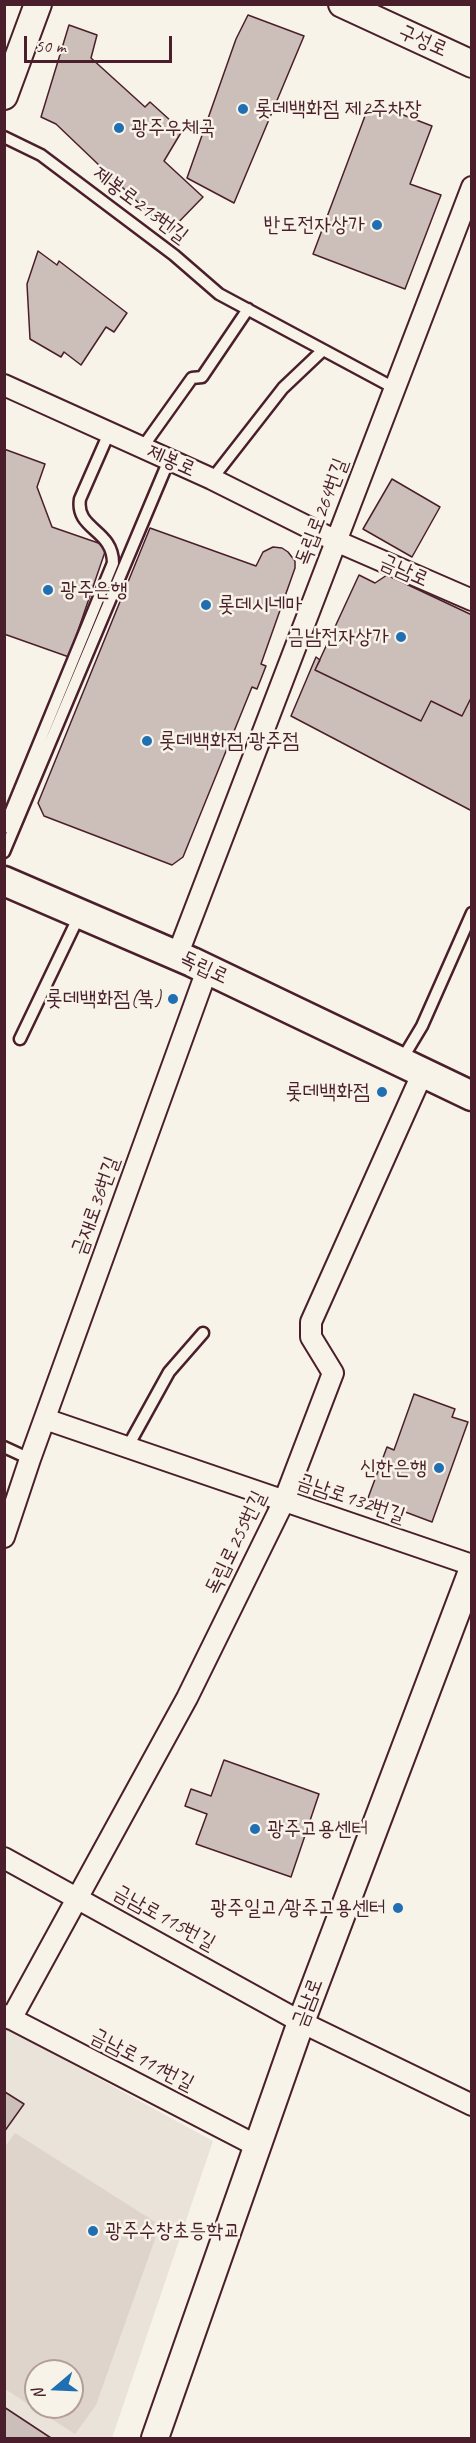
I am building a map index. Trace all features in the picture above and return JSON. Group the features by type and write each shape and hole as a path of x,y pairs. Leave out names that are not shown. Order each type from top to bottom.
{"main road":[{"name":"독립로","path":"4,881 177,956 471,1096"}],"street":[{"path":"4,96 38,4"},
{"name":"구성로","path":"342,4 471,63"},
{"name":"독립로264번길","path":"177,956 396,389 471,187"},
{"name":"제봉로","path":"4,385 212,479 336,541"},
{"name":"금남로","path":"336,541 471,600"},
{"name":"금재로36번길","path":"4,1537 30,1459 207,970"},
{"name":"독립로255번길","path":"8,2017 187,1698 284,1501 333,1373 311,1337 311,1322 412,1067"},
{"name":"금남로132번길","path":"45,1419 471,1565"},
{"name":"금남로","path":"155,2439 301,2022 471,1571"},
{"name":"금남로115번길","path":"4,1858 301,2022 471,2105"},
{"name":"금남로111번길","path":"8,2017 257,2146"}],"lane":[{"name":"제봉로213번길","path":"4,137 41,155 174,255 219,294 396,389"},
{"path":"142,448 192,378 202,377 248,309"},
{"path":"212,479 283,388 322,351"},
{"path":"4,828 113,563 112,551 106,538 82,519 78,509 80,499 109,433"},
{"path":"4,852 169,460"},
{"path":"412,1067 422,1026 471,913"},
{"path":"20,1039 80,914"},
{"path":"127,1448 169,1372 202,1334"},
{"path":"4,1447 30,1459"}],"shaded area":[{"name":"광주수창초등학교","path":"4,2027 213,2141 112,2438 5,2438"},
{"path":"15,2133 160,2225 96,2405 75,2434 52,2419 84,2419 84,2359 24,2359 24,2401 5,2389 4,2148"}],"building":[{"name":"롯데백화점 제2주차장","path":"248,15 304,36 234,203 187,178 236,39"},
{"name":"광주우체국","path":"69,25 97,35 91,58 145,107 150,102 182,131 164,161 203,197 169,232 56,124 41,117"},
{"name":"반도전자상가","path":"380,106 432,126 410,184 441,195 405,289 313,254 368,108 378,112"},
{"path":"38,251 57,265 59,261 127,313 114,332 106,327 81,365 64,352 61,357 30,339 27,284"},
{"name":"광주은행","path":"4,449 45,464 37,487 52,527 107,546 69,657 4,634"},
{"path":"392,479 440,507 412,557 363,529"},
{"name":"롯데백화점 광주점","path":"150,528 256,566 263,552 273,547 282,548 295,561 295,568 261,664 266,666 257,689 252,687 183,857 172,865 44,816 38,803"},
{"name":"금남전자상가","path":"359,575 375,583 387,575 472,615 472,696 462,716 431,701 421,721 315,670"},
{"path":"316,657 320,660 315,670 421,721 431,701 462,716 472,696 472,811 291,716"},
{"path":"414,1394 455,1409 452,1417 468,1422 432,1522 368,1498 387,1447 394,1450"},
{"name":"광주고용센터","path":"224,1760 319,1794 291,1877 196,1844 207,1814 185,1806 191,1789 211,1796"},
{"path":"4,2093 24,2104 4,2132"},
{"path":"4,2407 51,2438 4,2438"}],"place":[{"name":"롯데백화점 제2주차장","path":"243,109"},
{"name":"광주우체국","path":"119,128"},
{"name":"반도전자상가","path":"377,225"},
{"name":"광주은행","path":"48,590"},
{"name":"롯데시네마","path":"206,605"},
{"name":"금남전자상가","path":"401,637"},
{"name":"롯데백화점 광주점","path":"147,741"},
{"name":"롯데백화점(북)","path":"173,999"},
{"name":"롯데백화점","path":"382,1092"},
{"name":"신한은행","path":"439,1468"},
{"name":"광주고용센터","path":"255,1829"},
{"name":"광주일고/광주고용센터","path":"398,1908"},
{"name":"광주수창초등학교","path":"93,2231"}]}
